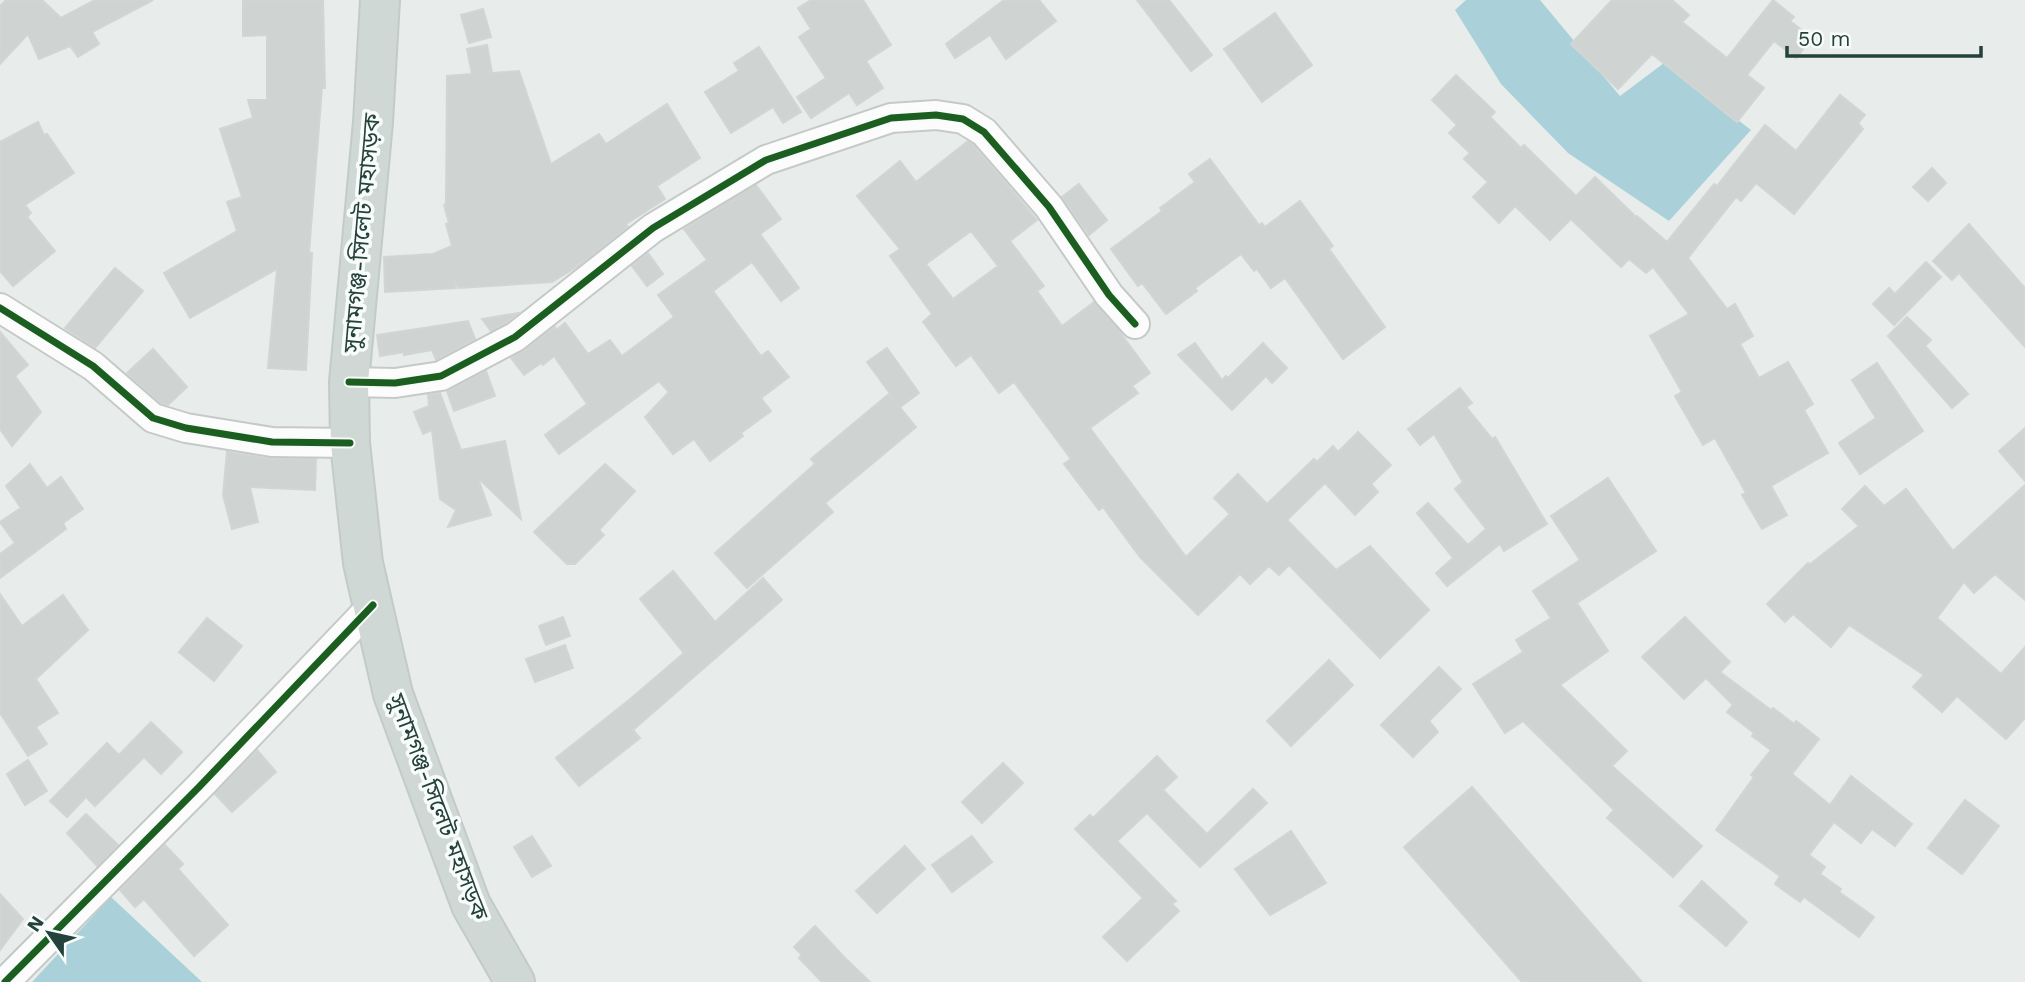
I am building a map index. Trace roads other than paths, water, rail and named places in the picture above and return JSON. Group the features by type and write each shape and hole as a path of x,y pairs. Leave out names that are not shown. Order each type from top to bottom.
{"main road":[{"name":"সুনামগঞ্জ-সিলেট মহাসড়ক","path":"380,0 373,122 349,382 350,443 363,563 393,694 471,905 514,982"}],"street":[{"path":"349,382 395,383 441,376 515,337 653,228 766,160 891,118 936,115 950,117 963,119 984,132 1049,208 1110,295 1135,324"},
{"path":"0,308 93,366 153,418 186,428 272,442 350,443"},
{"path":"5,982 199,787 373,605"}],"water":[{"path":"1466,0 1540,0 1620,96 1664,63 1751,130 1669,221 1568,153 1501,84 1455,10"},
{"path":"111,897 202,982 32,982"}]}
